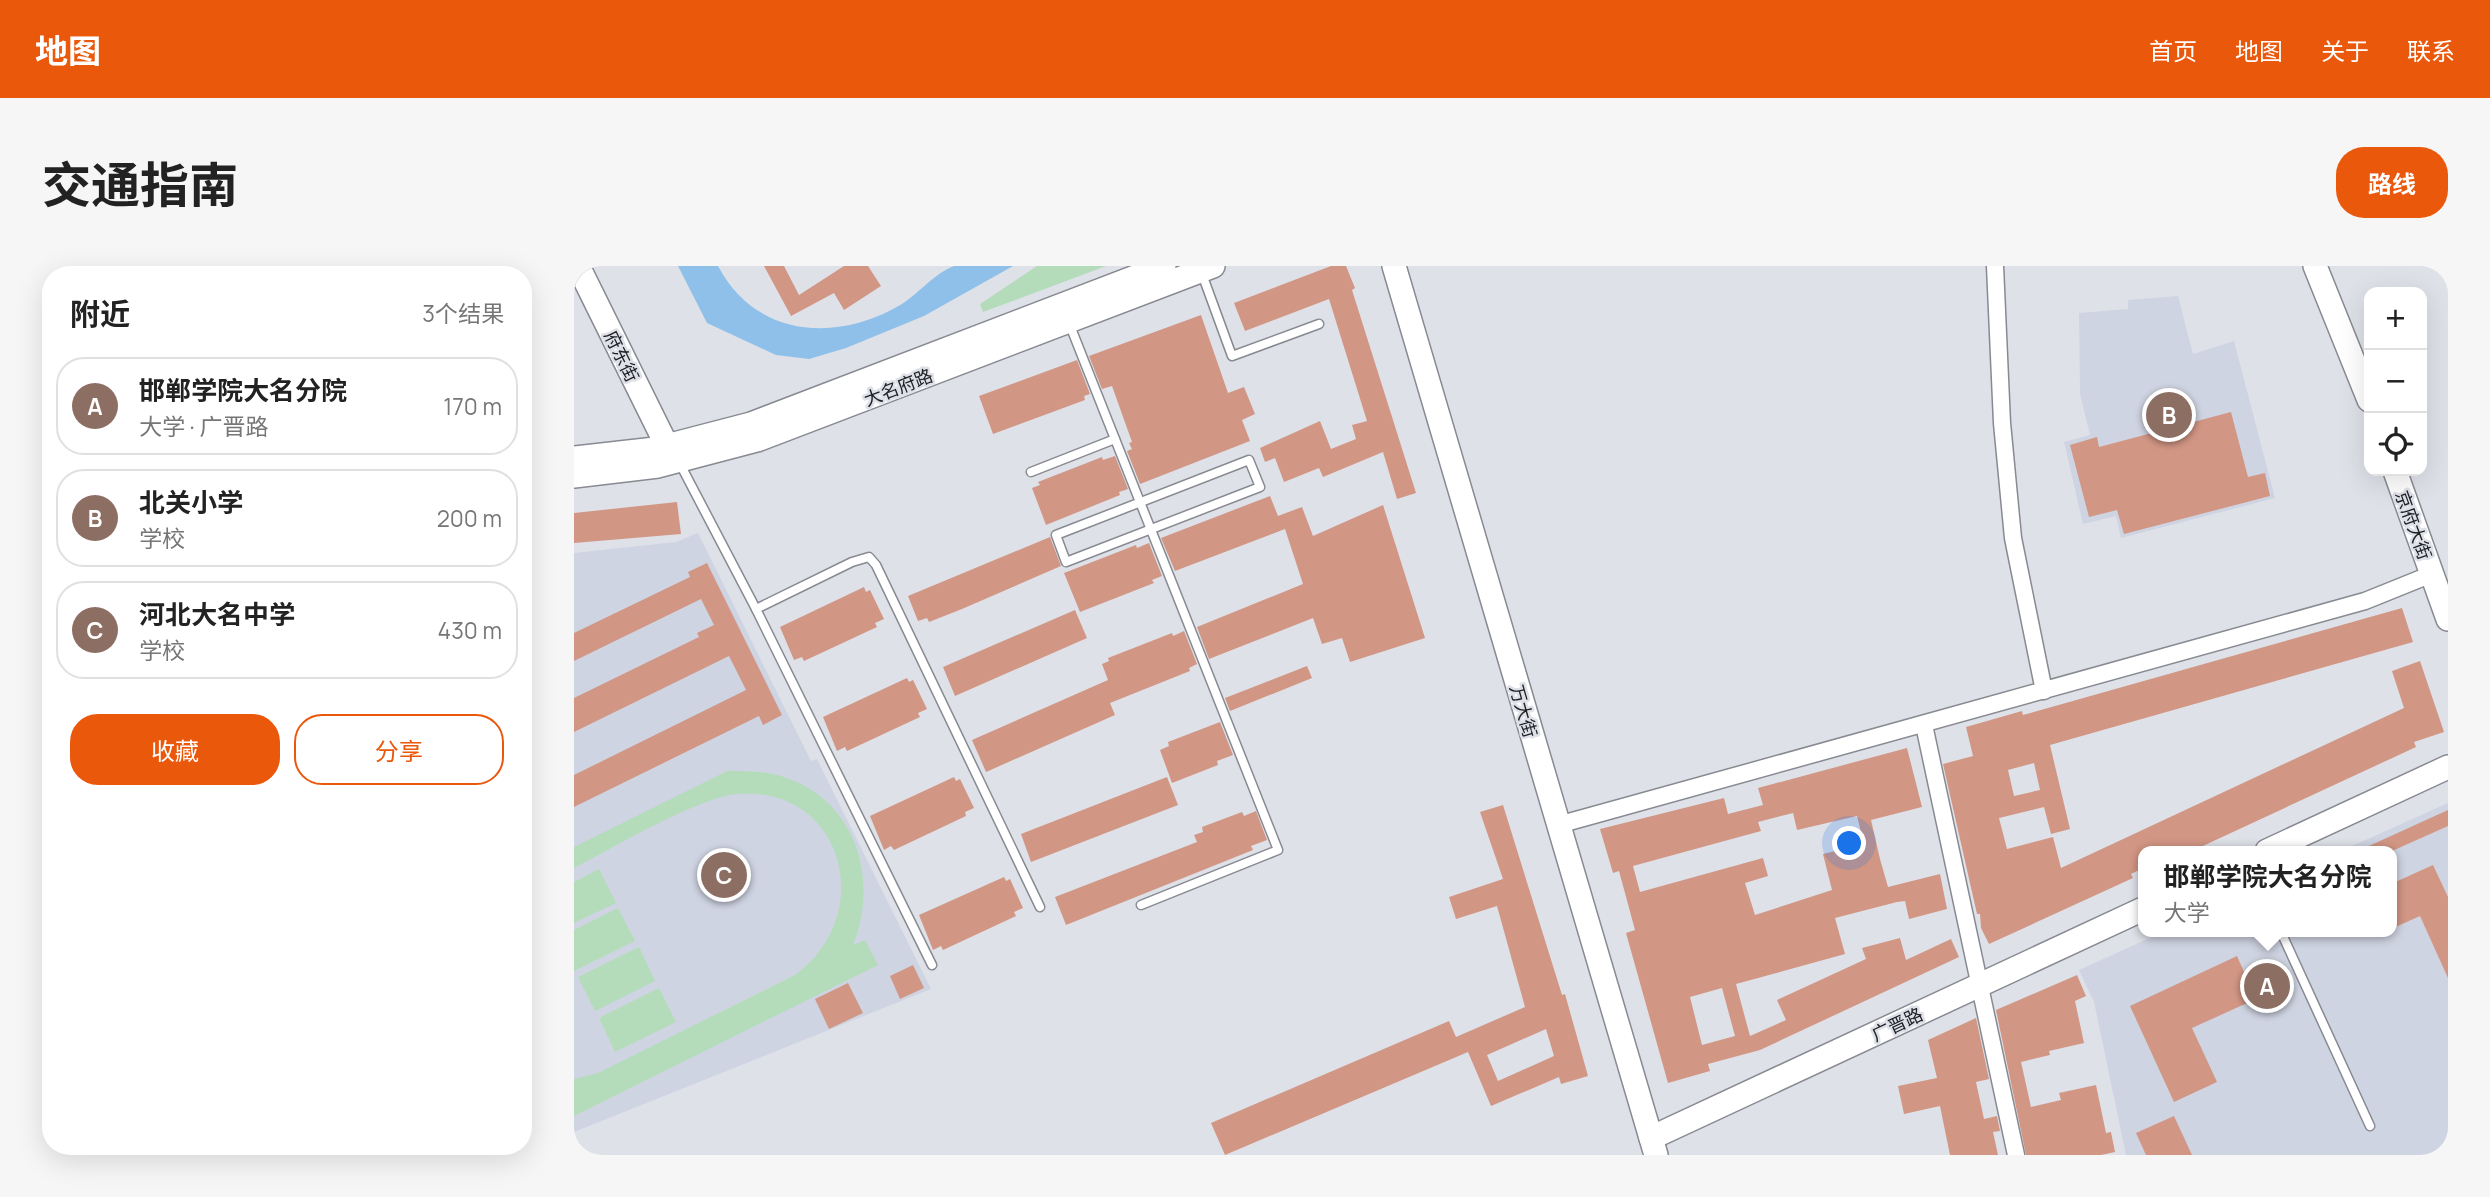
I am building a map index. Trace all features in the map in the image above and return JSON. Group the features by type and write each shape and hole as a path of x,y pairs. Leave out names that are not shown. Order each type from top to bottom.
{"street":[{"name":"府东街","path":"578,266 673,454"},
{"name":"大名府路","path":"574,458 673,454 1164,266"},
{"name":"万大街","path":"1394,266 1654,1147"},
{"path":"1995,266 2002,424 2013,538 2044,691"},
{"path":"2315,266 2364,388"},
{"name":"大名府路","path":"574,476 673,454 757,440 1207,268"},
{"name":"京府大街","path":"2397,476 2448,619"},
{"path":"1558,825 2365,601 2432,573"},
{"path":"1924,725 2016,1155"},
{"path":"2278,846 2448,767"},
{"name":"广晋路","path":"1654,1147 1980,985 2138,911"}],"lane":[{"path":"1207,268 1232,356 1319,324"},
{"path":"1069,321 1278,850 1141,905"},
{"path":"1031,472 1115,439"},
{"path":"673,454 756,609 932,965"},
{"path":"1249,460 1259,486 1150,529 1066,562 1056,535 1249,460"},
{"path":"756,609 852,562 869,557 876,565 1040,907"},
{"path":"2283,937 2370,1126"}],"shaded area":[{"path":"2178,296 2193,354 2234,341 2275,498 2121,538 2116,516 2083,524 2064,442 2090,435 2080,394 2079,313 2128,309 2128,300"},
{"path":"698,533 811,761 817,759 931,989 574,1132 574,553 676,542"},
{"path":"2448,803 2448,1155 2126,1155 2094,1002 2079,970 2152,937 2397,937 2397,846 2352,846"}],"green space":[{"path":"1037,266 1106,266 983,312 980,304"},
{"path":"727,771 781,776 806,787 827,802 843,821 855,844 862,868 864,893 861,919 853,945 865,940 878,965 574,1116 574,1079 598,1073 795,975 821,949 836,920 841,889 837,859 824,832 803,810 774,797 738,794 701,804 574,868 574,847"},
{"path":"599,869 616,903 574,923 574,882"},
{"path":"618,908 635,941 574,971 574,930"},
{"path":"639,947 655,981 595,1011 578,977"},
{"path":"659,988 676,1022 615,1052 599,1018"}],"water":[{"path":"678,266 718,266 734,290 754,308 776,320 800,327 825,328 851,325 877,317 902,304 940,273 954,266 1013,266 924,316 846,348 809,359 776,355 707,323"}],"building":[{"path":"764,266 784,266 799,295 844,266 868,266 881,286 844,310 834,293 791,316"},
{"path":"1331,266 1346,266 1355,288 1352,290 1416,493 1397,499 1383,452 1323,477 1319,468 1284,482 1275,458 1265,462 1260,448 1320,421 1331,449 1356,439 1352,425 1367,421 1329,299 1245,331 1234,303"},
{"path":"1201,315 1228,393 1244,387 1255,414 1242,420 1250,441 1140,484 1127,451 1132,449 1129,443 1132,442 1112,386 1102,389 1089,356"},
{"path":"1077,360 1090,394 1084,396 1085,400 993,434 979,396"},
{"path":"2231,412 2248,477 2265,473 2270,496 2124,534 2117,510 2089,517 2070,445 2097,437 2099,447"},
{"path":"1115,456 1128,489 1119,492 1120,495 1046,525 1032,488 1040,485 1038,482 1102,457 1103,460"},
{"path":"1270,496 1278,516 1302,507 1313,536 1383,505 1425,638 1350,662 1342,638 1322,644 1313,618 1209,659 1197,627 1303,584 1285,529 1175,571 1161,538"},
{"path":"677,502 681,534 574,543 574,513"},
{"path":"1050,537 1061,566 929,622 927,618 918,621 908,596"},
{"path":"1149,543 1162,576 1152,580 1154,583 1080,612 1064,573 1136,545 1137,548"},
{"path":"707,563 782,715 763,725 759,716 574,807 574,775 746,690 729,656 574,732 574,698 699,637 697,633 714,625 701,599 574,661 574,633 690,577 688,572"},
{"path":"864,587 866,592 870,590 884,619 875,623 877,627 804,661 802,657 794,660 780,627"},
{"path":"2402,608 2413,642 2050,745 2070,829 2051,834 2044,807 1999,818 2007,849 2053,837 2061,868 2404,708 2392,671 2420,661 2444,732 2414,742 2416,747 2203,846 2138,846 2138,870 2131,874 2133,878 1989,944 1981,928 1980,914 1977,914 1943,764 1973,756 1966,727 2022,711 2023,715","holes":["2034,763 2040,790 2014,796 2008,770"]},
{"path":"1075,610 1087,638 955,696 943,667"},
{"path":"1184,631 1197,664 1189,668 1190,671 1110,703 1115,715 986,772 972,740 1108,680 1102,664 1109,661 1108,658 1172,633 1173,636"},
{"path":"1307,666 1312,678 1230,711 1225,698"},
{"path":"907,678 909,682 913,680 927,709 918,713 920,717 847,751 845,747 837,751 823,717"},
{"path":"1220,722 1233,755 1217,761 1218,765 1172,783 1160,750 1169,746 1168,742"},
{"path":"1907,748 1922,807 1871,820 1880,859 1888,887 1940,874 1947,909 1909,919 1905,901 1835,918 1845,954 1736,984 1750,1036 1786,1020 1777,1000 1866,959 1862,948 1900,938 1906,960 1951,939 1959,957 1760,1050 1708,1064 1710,1071 1668,1083 1626,933 1635,930 1619,871 1613,873 1600,829 1724,798 1728,814 1763,805 1758,788","holes":["1793,813 1797,830 1857,816 1864,844 1823,854 1832,890 1755,915 1745,883 1768,876 1763,858 1640,892 1633,866 1761,831 1758,822","1722,988 1735,1036 1702,1045 1690,997"]},
{"path":"954,777 956,781 960,779 974,808 965,812 966,816 894,850 891,846 884,850 870,816"},
{"path":"1167,777 1178,805 1031,862 1021,834"},
{"path":"1503,805 1562,995 1565,994 1588,1076 1561,1084 1559,1077 1491,1106 1468,1052 1225,1155 1211,1123 1449,1021 1456,1037 1525,1007 1497,906 1456,919 1449,897 1503,879 1480,812","holes":["1546,1029 1554,1056 1498,1081 1487,1055"]},
{"path":"2448,810 2448,826 2397,849 2397,846 2369,846"},
{"path":"1256,811 1267,840 1251,846 1253,850 1066,925 1055,897 1197,842 1194,835 1203,832 1202,827 1242,812 1244,816"},
{"path":"2433,865 2448,897 2448,978 2420,916 2397,926 2397,881"},
{"path":"1004,877 1006,881 1010,879 1023,908 1014,912 1016,916 943,950 941,946 933,950 919,915"},
{"path":"2237,956 2256,999 2192,1028 2217,1082 2174,1102 2130,1006"},
{"path":"913,965 924,988 900,999 890,976"},
{"path":"2077,975 2086,996 2075,1001 2084,1043 2049,1051 2050,1055 2021,1062 2031,1107 2061,1100 2059,1093 2096,1085 2106,1133 2111,1132 2115,1152 2101,1155 2026,1155 1996,1010"},
{"path":"848,983 863,1013 829,1029 815,999"},
{"path":"1976,1018 1989,1079 1976,1082 1984,1119 1997,1116 2000,1131 1993,1132 1998,1155 1950,1155 1940,1106 1904,1114 1898,1086 1937,1078 1928,1040"},
{"path":"2174,1116 2192,1155 2146,1155 2136,1133"}],"place":[{"name":"北关小学","path":"2169,415"},
{"name":"河北大名中学","path":"724,875"},
{"name":"邯郸学院大名分院","path":"2267,986"}]}
